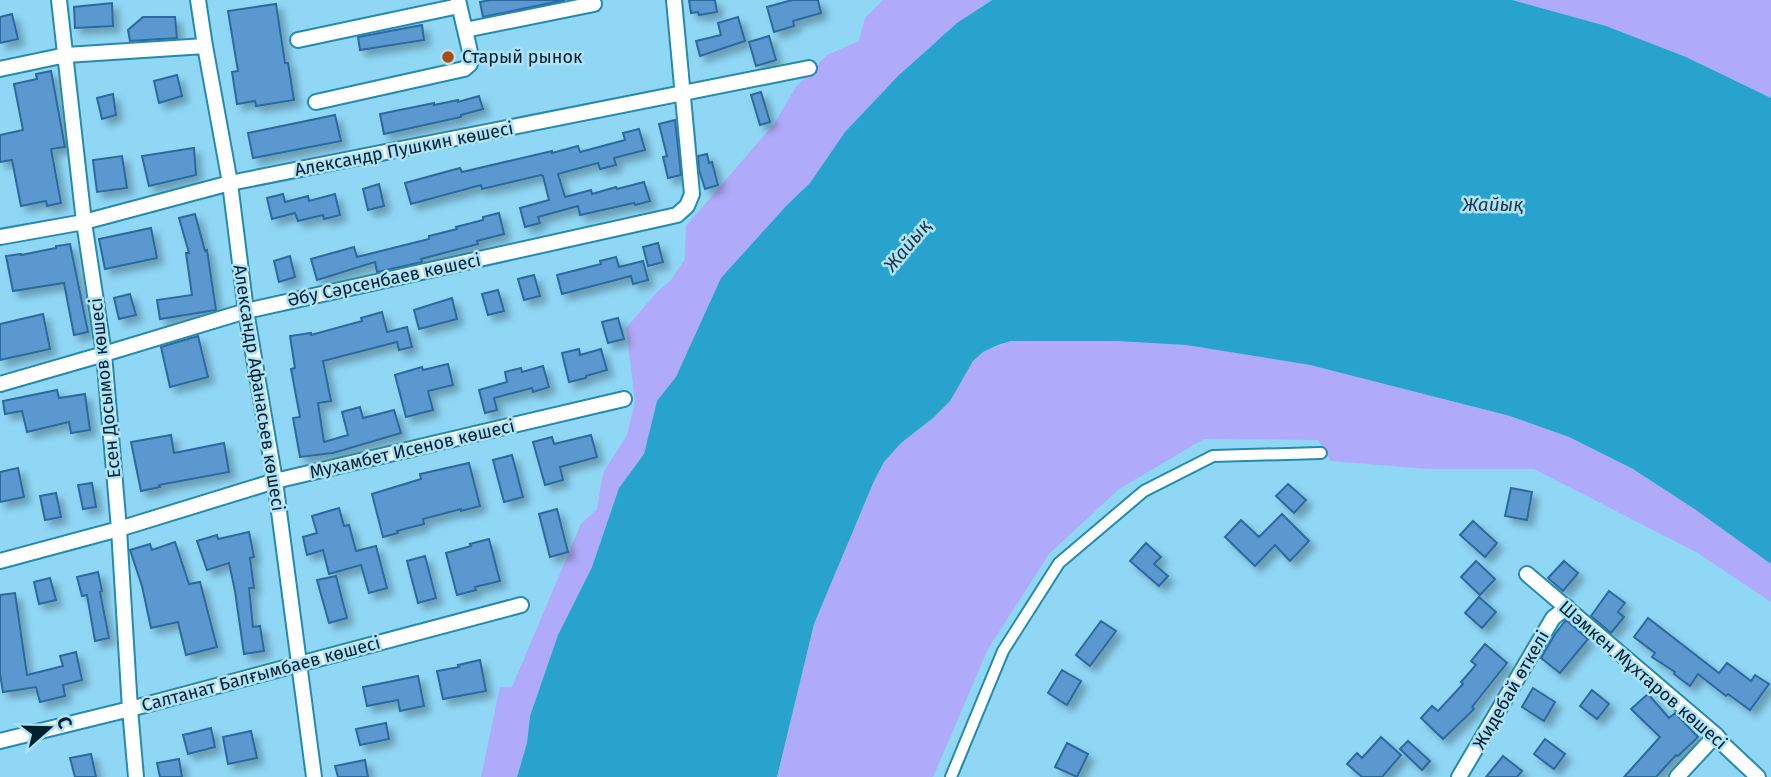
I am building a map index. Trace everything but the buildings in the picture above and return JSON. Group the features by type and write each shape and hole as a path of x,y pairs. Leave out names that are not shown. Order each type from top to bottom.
{"street":[{"name":"Есен Досымов көшесі","path":"59,0 84,222 104,354 136,777"},
{"name":"Александр Афанасьев көшесі","path":"198,0 230,183 246,310 275,481 314,777"},
{"path":"674,0 682,94"},
{"path":"298,40 459,3 471,56 470,64 464,69 316,102"},
{"path":"465,30 594,4"},
{"path":"0,69 66,55 205,46"},
{"name":"Александр Пушкин көшесі","path":"0,237 84,222 230,183 809,68"},
{"name":"Әбу Сәрсенбаев көшесі","path":"0,384 246,310 677,215 687,206 692,194 682,94"},
{"name":"Мухамбет Исенов көшесі","path":"0,561 119,529 275,481 624,399"},
{"path":"951,777 1003,651 1059,563 1144,491 1213,456 1321,453"},
{"name":"Шәмкен Мұхтаров көшесі","path":"1527,574 1716,735 1758,777"},
{"name":"Салтанат Балғымбаев көшесі","path":"0,741 521,605"},
{"name":"Жидебай өткелі","path":"1460,777 1553,618 1567,607"},
{"path":"1677,777 1716,735"}],"shaded area":[{"path":"883,0 991,0 957,23 898,76 845,132 810,183 787,205 690,348 676,378 657,401 644,454 619,488 592,567 558,635 530,716 527,743 517,777 481,777 500,687 512,687 581,524 597,509 603,473 627,435 635,402 626,328 671,280 685,259 686,226 774,124 796,87 827,55 859,41 865,18"},
{"path":"1512,0 1771,0 1771,98 1686,57 1606,26"},
{"path":"1011,341 1117,341 1186,345 1310,365 1510,416 1569,437 1633,469 1696,510 1771,564 1771,602 1696,552 1534,469 1428,469 1331,461 1318,440 1204,439 1119,489 1049,554 988,649 933,777 777,777 814,624 884,462 901,443 933,418 973,361 983,352"}],"water":[{"name":"Жайық","path":"992,0 1512,0 1606,26 1686,57 1771,98 1771,564 1633,469 1569,437 1510,416 1310,365 1186,345 1117,341 1011,341 983,352 973,361 950,401 901,443 884,462 814,624 777,777 517,777 527,743 530,716 558,635 592,567 619,488 644,454 657,401 676,377 721,278 810,183 845,132 898,76 957,23"}],"place":[{"name":"Старый рынок","path":"448,57"}]}
